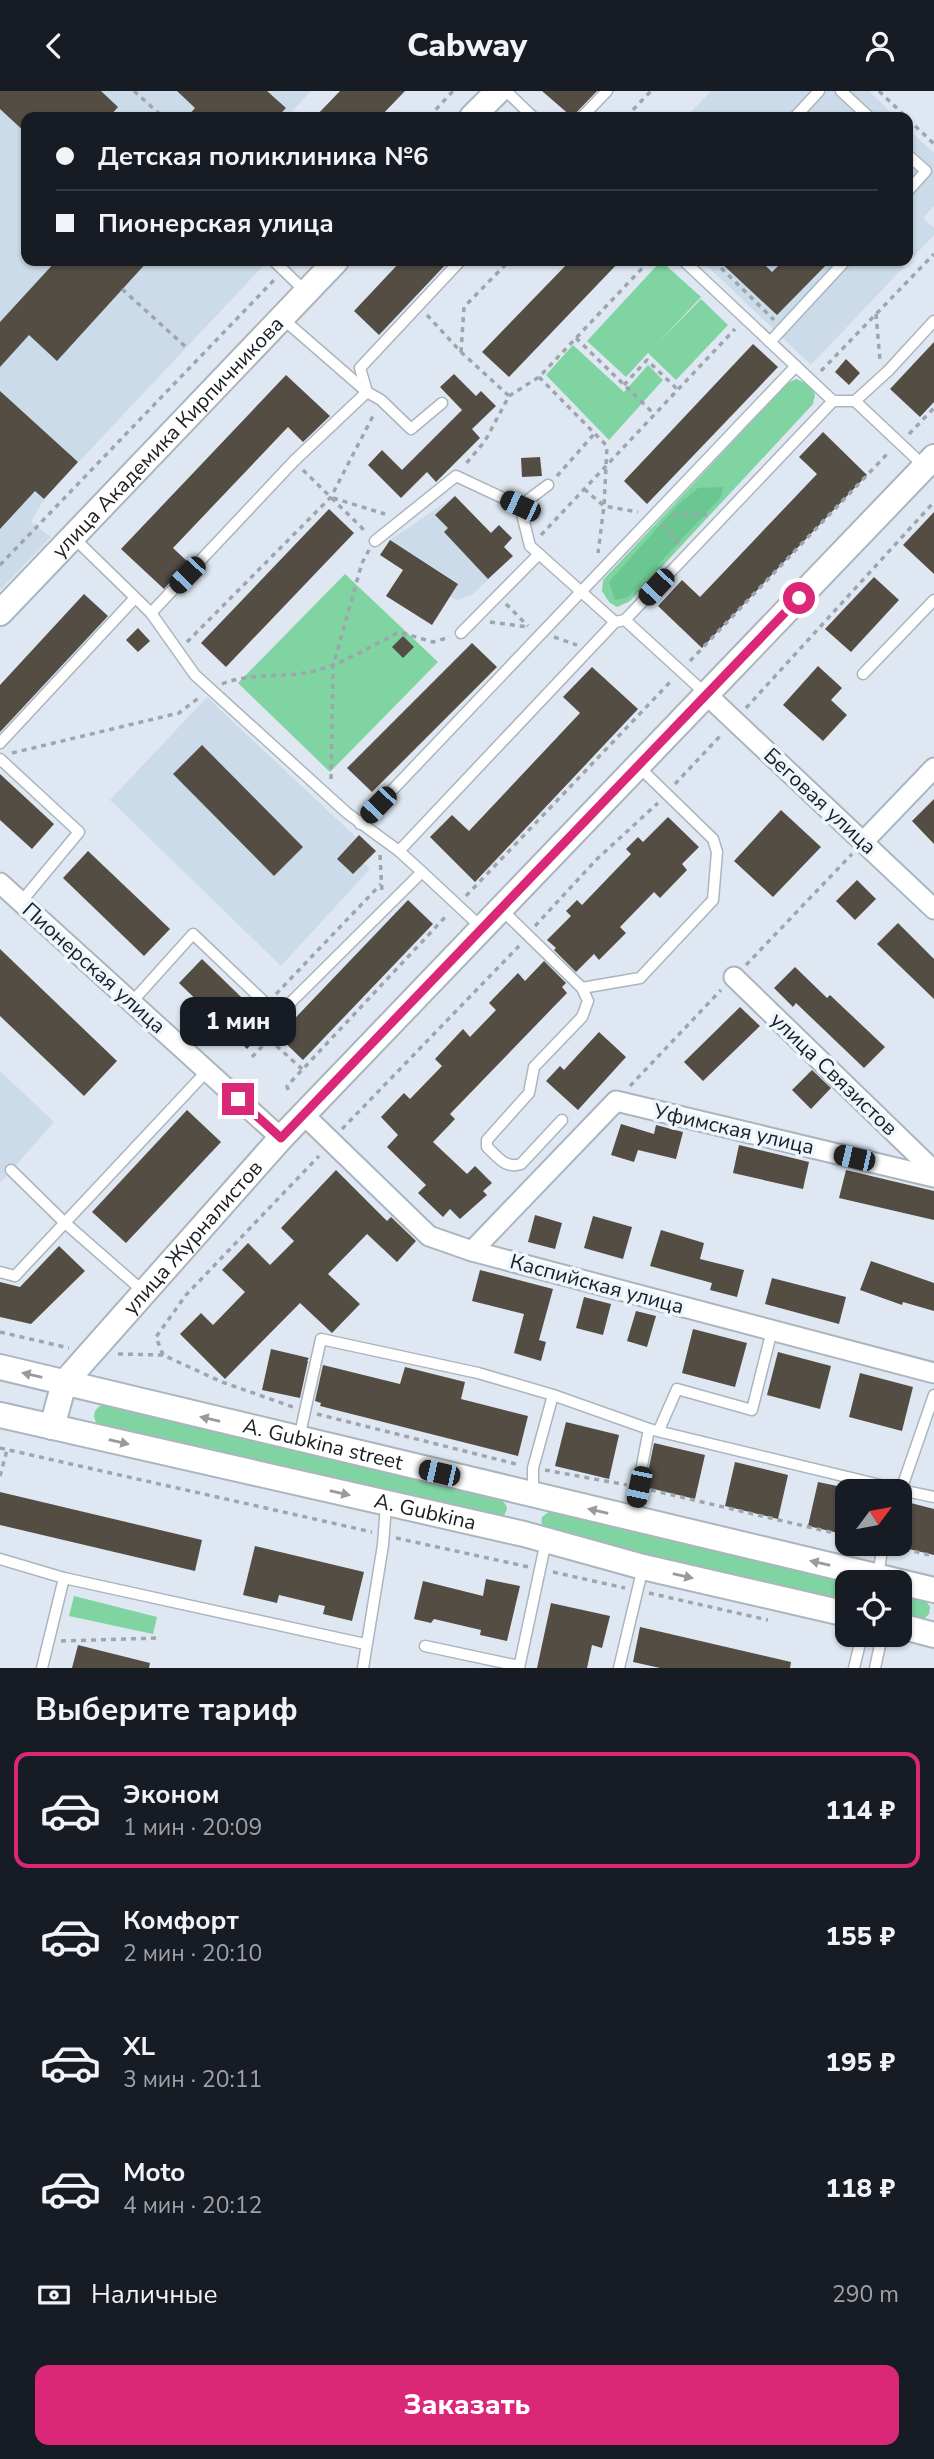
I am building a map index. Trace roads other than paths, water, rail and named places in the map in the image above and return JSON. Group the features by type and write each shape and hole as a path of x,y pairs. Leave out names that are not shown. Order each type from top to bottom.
{"street":[{"path":"477,112 498,91"},
{"name":"улица Академика Кирпичникова","path":"0,613 331,266"},
{"name":"улица Журналистов","path":"64,1383 281,1138 930,462"},
{"name":"Беговая улица","path":"706,694 934,909"},
{"path":"863,842 934,768"},
{"name":"Пионерская улица","path":"0,883 281,1138"},
{"name":"улица Связистов","path":"734,977 934,1174"},
{"name":"Уфимская улица","path":"472,1251 616,1101 934,1174"},
{"name":"Каспийская улица","path":"304,1115 429,1236 472,1251 934,1373"},
{"name":"A. Gubkina street","path":"0,1367 852,1570"},
{"path":"52,1427 64,1383"},
{"name":"A. Gubkina","path":"0,1415 535,1538 640,1579 835,1612"},
{"path":"533,1496 535,1538"},
{"name":"A. Gubkina street","path":"912,1584 934,1590"},
{"path":"912,1629 934,1635"}],"lane":[{"path":"506,91 528,112"},
{"path":"587,112 607,91"},
{"path":"799,112 818,91"},
{"path":"841,91 864,112"},
{"path":"913,159 926,171 913,185"},
{"path":"279,266 306,292"},
{"path":"367,392 360,368 455,266"},
{"path":"689,266 832,401 856,401 934,321"},
{"path":"770,342 840,266"},
{"path":"282,318 367,392 382,400 411,429 442,403"},
{"path":"360,824 796,366"},
{"path":"151,613 294,461 367,392"},
{"path":"400,851 832,401"},
{"path":"856,401 899,442 930,462"},
{"path":"374,541 456,476 520,506"},
{"path":"520,506 548,485"},
{"path":"520,506 530,546 582,593 620,621 706,694"},
{"path":"72,537 151,613 195,675 330,798 342,817 360,824 400,851 482,928"},
{"path":"461,633 539,554"},
{"path":"0,743 134,599"},
{"path":"863,674 934,600"},
{"path":"0,757 79,832 21,902"},
{"path":"582,988 640,978 713,900 717,852 713,839 638,765"},
{"path":"131,1003 192,934 278,1015 422,873"},
{"path":"501,909 582,988 589,1001 582,1017 534,1067 529,1093 487,1140 487,1147 504,1163 513,1167 521,1164 562,1120"},
{"path":"0,1272 15,1276 207,1071"},
{"path":"11,1170 64,1222 144,1292"},
{"path":"632,1519 654,1429 677,1389 752,1410 772,1330"},
{"path":"298,1440 321,1339 478,1373 654,1429 852,1479"},
{"path":"533,1496 533,1468 553,1395"},
{"path":"904,1479 934,1395"},
{"path":"912,1493 934,1497"},
{"path":"363,1668 384,1535 386,1504"},
{"path":"425,1646 519,1667 540,1569 535,1538"},
{"path":"0,1559 64,1578 365,1644"},
{"path":"42,1668 64,1578"},
{"path":"619,1668 640,1579"},
{"path":"854,1668 859,1647"},
{"path":"875,1668 880,1647"}]}
